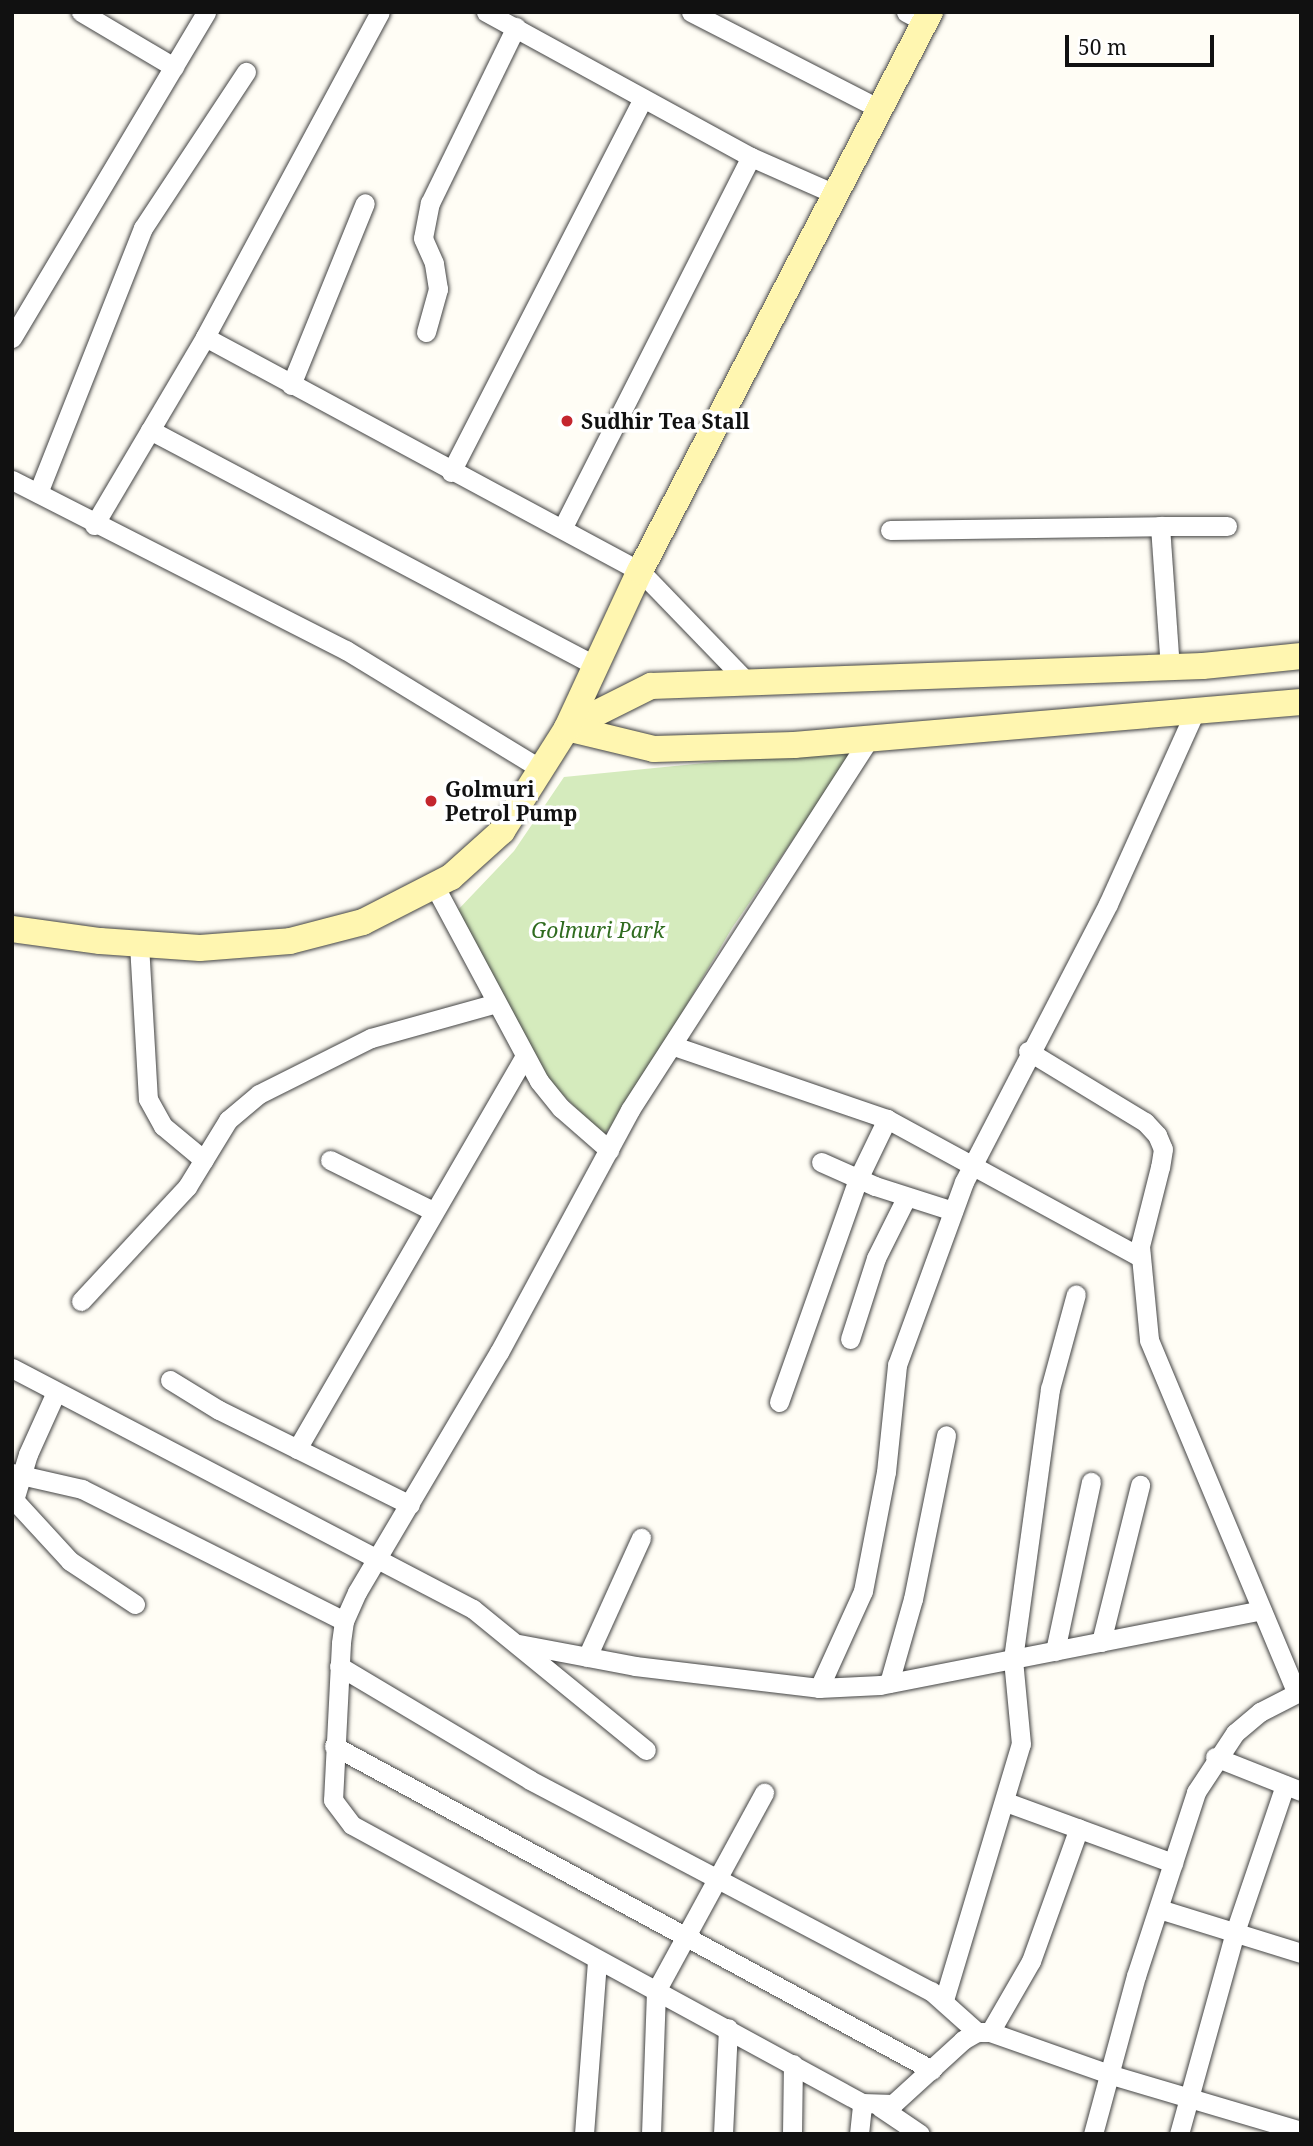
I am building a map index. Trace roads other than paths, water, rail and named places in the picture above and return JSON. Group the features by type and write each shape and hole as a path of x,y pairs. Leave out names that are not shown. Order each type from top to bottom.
{"street":[{"path":"12,338 206,12"},
{"path":"94,525 205,337 380,12"},
{"path":"486,12 751,157 836,195"},
{"path":"691,12 880,109"},
{"path":"86,14 174,67"},
{"path":"12,929 139,944 200,948 290,941 363,922 451,877 502,831 567,728 640,571 880,109 921,16"},
{"path":"426,332 438,289 434,263 423,238 430,203 516,27"},
{"path":"38,493 143,228 246,72"},
{"path":"451,472 643,99"},
{"path":"563,527 751,157"},
{"path":"291,385 365,203"},
{"path":"205,337 451,472 563,527 640,571 748,684"},
{"path":"150,430 596,667"},
{"path":"12,480 94,525 346,650 541,769"},
{"path":"1160,526 1170,668"},
{"path":"890,530 1227,526"},
{"path":"567,728 651,686 1170,668 1301,656"},
{"path":"567,728 654,750 869,739 1301,702"},
{"path":"818,1688 863,1591 886,1472 897,1365 971,1164 1028,1051 1108,904 1195,711"},
{"path":"869,739 719,965 674,1046 609,1150 344,1621 332,1800 352,1825 920,2134"},
{"path":"434,885 524,1058 561,1108 609,1150"},
{"path":"139,944 148,1100 163,1126 204,1160"},
{"path":"81,1301 177,1199 228,1120 285,1077 370,1038 496,1003"},
{"path":"674,1046 887,1119 1140,1257"},
{"path":"1028,1051 1146,1122 1157,1135 1163,1149 1140,1257 1149,1340 1299,1692 1260,1712 1215,1757 1196,1792 1136,1976 1112,2075 1093,2134"},
{"path":"297,1449 524,1058"},
{"path":"779,1402 859,1179 887,1119"},
{"path":"330,1160 433,1211"},
{"path":"821,1162 906,1198 953,1211"},
{"path":"850,1339 876,1258 906,1198"},
{"path":"944,2000 1006,1802 1021,1744 1013,1659 1050,1389 1076,1294"},
{"path":"12,1368 472,1609 519,1644 646,1750"},
{"path":"170,1380 297,1449 410,1505"},
{"path":"56,1392 15,1475 13,1500 19,1510 70,1561 135,1604"},
{"path":"889,1683 913,1599 946,1435"},
{"path":"15,1475 82,1489 344,1621"},
{"path":"1055,1651 1091,1482"},
{"path":"1101,1642 1140,1485"},
{"path":"587,1657 641,1538"},
{"path":"519,1644 587,1657 818,1688 889,1683 1262,1610"},
{"path":"339,1666 530,1780 718,1877 944,2000 983,2032 1112,2075 1190,2097 1263,2127 1301,2131"},
{"path":"334,1746 687,1934 932,2070"},
{"path":"1179,2134 1235,1932 1293,1788 1215,1757"},
{"path":"650,2134 656,1991 764,1793"},
{"path":"1006,1802 1173,1863"},
{"path":"871,2105 893,2104 932,2070 983,2032 1031,1961 1079,1828"},
{"path":"1159,1909 1301,1953"},
{"path":"584,2134 597,1960"},
{"path":"723,2134 728,2028"},
{"path":"792,2134 793,2064"},
{"path":"859,2134 871,2105"}],"place":[{"name":"Sudhir Tea Stall","path":"567,421"},
{"name":"Golmuri Petrol Pump","path":"431,801"}],"park label":[{"name":"Golmuri Park","path":"598,930"}]}
